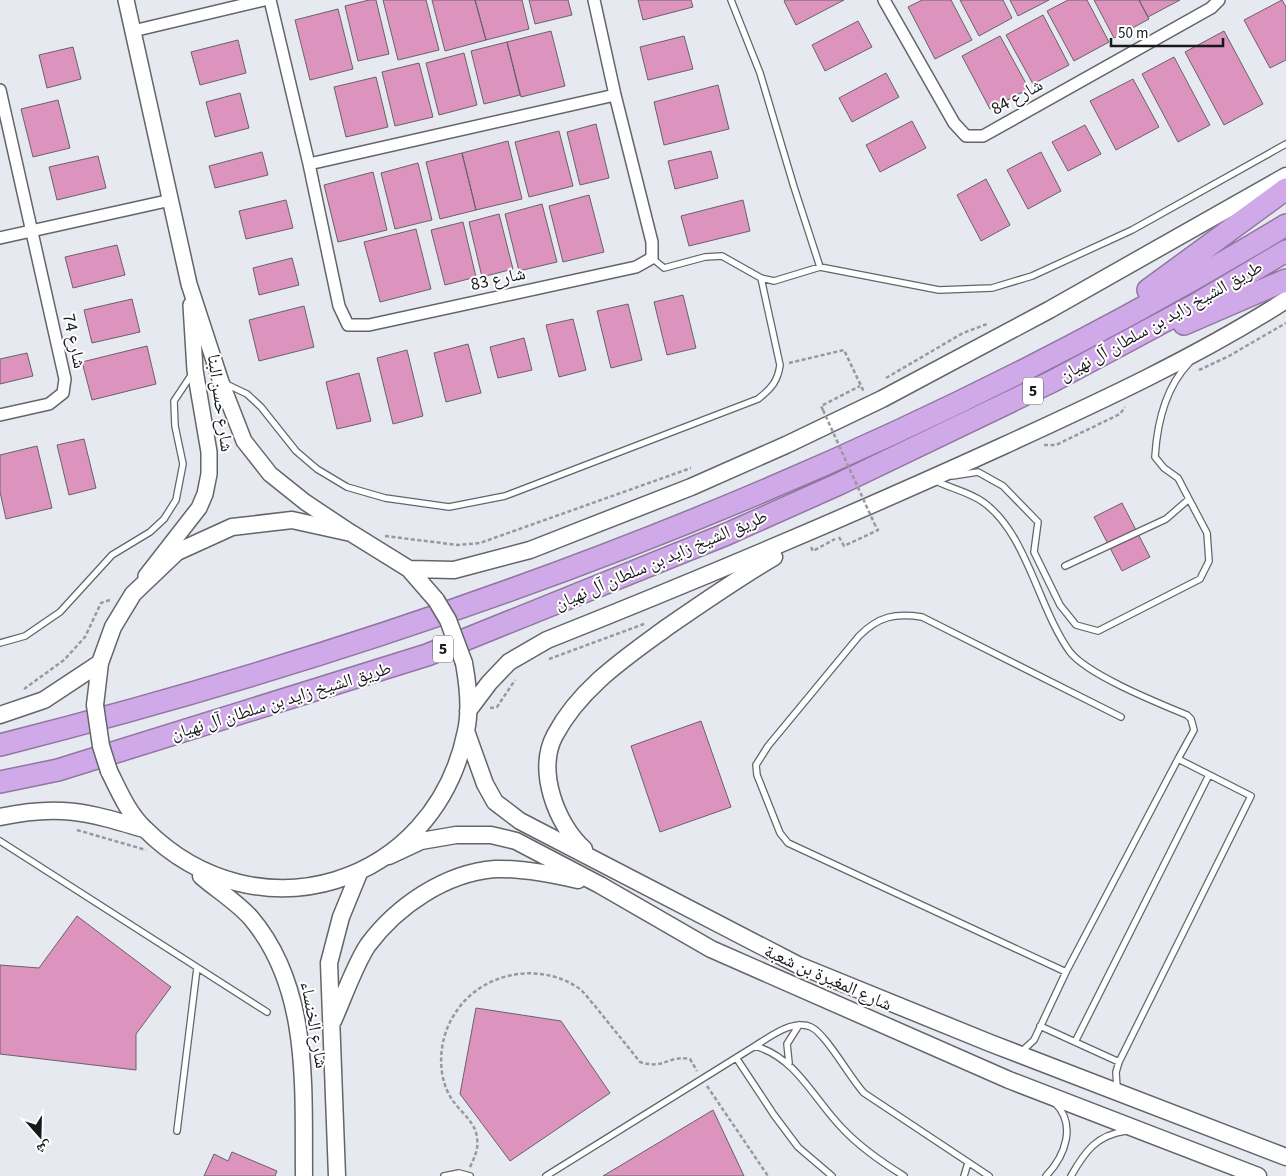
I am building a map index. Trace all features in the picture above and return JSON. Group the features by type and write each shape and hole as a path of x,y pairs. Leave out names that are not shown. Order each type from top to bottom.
{"highway":[{"path":"1071,346 1286,189"},
{"name":"طريق الشيخ زايد بن سلطان آل نهيان","path":"0,745 306,660 480,603 769,491 910,426 1071,346 1286,225"},
{"name":"طريق الشيخ زايد بن سلطان آل نهيان","path":"0,782 58,770 427,655 727,534 841,483 1053,381 1192,306 1286,250"},
{"path":"1053,381 1286,280"}],"main road":[{"path":"409,569 454,570 530,550 691,487 786,445 882,400 1049,310 1286,176"},
{"path":"599,862 574,840 559,817 552,796 548,766 554,736 587,691 617,664 743,576 836,530 932,478 1093,405 1254,320 1286,300"},
{"path":"292,520 351,533 409,569 436,600 448,620 464,663 468,711 466,731 452,779 426,822 389,856 359,873 316,886 270,889 226,881 184,862 144,829 124,802 108,771 101,746 96,705 100,663 113,627 133,594 177,552 232,527 292,520"},
{"path":"468,711 489,683 509,662 547,640 836,530"},
{"path":"0,714 44,700 100,663"},
{"name":"شارع المغيرة بن شعبة","path":"466,731 476,764 495,802 520,821 798,965 1014,1052 1286,1157"},
{"path":"0,817 30,810 63,809 103,816 144,829"},
{"name":"شارع المغيرة بن شعبة","path":"389,856 421,841 456,835 491,835 516,841 600,885 711,949 1009,1080 1258,1176"},
{"name":"شارع الخنساء","path":"184,862 250,917 284,972 294,1010 303,1062 304,1176"},
{"path":"333,1021 368,946 408,903 454,878 495,869 547,873 600,885"},
{"name":"شارع الخنساء","path":"337,1176 333,1021 329,963 341,917 359,873"}],"street":[{"name":"شارع حسن البنا","path":"126,0 190,284 221,382 244,441 270,474 305,502 351,533"},
{"path":"133,31 264,0"},
{"name":"شارع 83","path":"270,0 309,164 339,306 348,325 369,325 636,267 652,258"},
{"path":"594,0 615,95 652,242 652,258"},
{"name":"شارع 84","path":"884,0 954,124 966,136 983,136 1211,8 1220,0"},
{"name":"شارع 74","path":"0,90 65,379 63,393 49,404 0,415"},
{"path":"309,164 615,95"},
{"path":"0,238 171,200"},
{"name":"شارع حسن البنا","path":"133,594 168,546 187,525 199,508 205,494 209,452 195,370 190,284"}],"lane":[{"path":"731,0 760,73 820,267"},
{"path":"652,258 664,268 705,257 722,256 761,278 774,281 820,267 939,290 992,288 1032,276 1132,230 1286,144"},
{"path":"221,382 247,394 261,407 296,451 317,470 347,487 384,498 449,507 505,496 758,400 769,391 778,378 780,365 761,278"},
{"path":"932,478 978,472 1003,486 1038,522 1034,552 1060,605 1076,625 1098,631 1200,579 1209,561 1206,533 1189,499 1178,478 1164,468 1155,457 1155,446 1168,396 1179,374 1207,345"},
{"path":"0,643 25,636 60,612 112,555 150,532 164,519 176,500 183,464 175,426 174,401 195,370"},
{"path":"932,478 982,501 998,515 1010,531 1055,626 1071,653 1118,684 1187,715 1191,720 1194,730 1066,972 1034,1040 1027,1048 1020,1052 1014,1052"},
{"path":"1065,566 1166,519 1189,499"},
{"path":"1066,972 788,842 780,833 757,775 756,765 768,746 859,636 875,623 891,615 903,614 922,617 1121,717"},
{"path":"1122,1094 1117,1088 1116,1081 1119,1062 1252,796 1178,759"},
{"path":"1075,1042 1209,775"},
{"path":"0,841 267,1012"},
{"path":"177,1131 197,968"},
{"path":"789,1063 787,1044 799,1025"},
{"path":"546,1176 737,1059 755,1046 782,1030 799,1025 813,1028 820,1034 849,1076 864,1093 989,1176"},
{"path":"1040,1026 1119,1062"},
{"path":"755,1046 773,1052 789,1063 843,1129 904,1176"},
{"path":"737,1059 798,1147 832,1176"},
{"path":"1009,1080 1054,1102 1066,1118 1067,1139 1059,1158 1046,1176"},
{"path":"1071,1176 1084,1154 1102,1137 1126,1131 1142,1131"},
{"path":"964,1176 968,1163"},
{"path":"444,1176 459,1173 468,1176"}],"path":[{"path":"884,379 963,333 995,321"},
{"path":"780,365 844,350 860,386 821,406 878,530 844,546 836,530"},
{"path":"855,396 868,389"},
{"path":"816,416 830,410"},
{"path":"378,535 458,545 480,543 697,466"},
{"path":"19,693 64,660 85,637 101,603 133,594"},
{"path":"545,660 647,623"},
{"path":"72,828 147,850"},
{"path":"468,1176 477,1149 478,1137 473,1126 450,1097 441,1075 442,1043 454,1014 470,996 507,975 528,972 552,976 578,987 640,1062 652,1066 663,1064 677,1057 690,1059 768,1176"}],"building":[{"path":"376,0 389,54 358,61 345,6"},
{"path":"383,0 426,0 439,50 398,60"},
{"path":"432,0 475,0 486,40 445,51"},
{"path":"475,0 522,0 529,29 486,40"},
{"path":"529,0 568,0 572,15 535,24"},
{"path":"638,0 691,0 693,7 643,20"},
{"path":"844,0 796,25 784,1"},
{"path":"922,0 951,0 972,40 935,59 908,7"},
{"path":"960,0 1003,0 1012,18 979,36"},
{"path":"1010,0 1049,0 1018,16"},
{"path":"1068,0 1087,0 1109,42 1074,61 1047,11"},
{"path":"1094,0 1139,0 1149,19 1114,38"},
{"path":"1139,0 1180,0 1148,17"},
{"path":"1282,0 1286,7 1286,60 1270,68 1244,20"},
{"path":"338,9 353,69 310,80 295,20"},
{"path":"1043,15 1069,65 1033,84 1006,35"},
{"path":"858,21 872,47 825,71 812,45"},
{"path":"551,31 565,86 521,97 507,42"},
{"path":"1224,31 1263,104 1224,125 1185,52"},
{"path":"684,36 693,69 648,80 640,47"},
{"path":"1000,36 1029,89 990,109 962,56"},
{"path":"238,40 246,73 200,85 191,52"},
{"path":"507,42 520,95 484,104 471,51"},
{"path":"73,47 81,79 47,88 39,55"},
{"path":"464,53 477,105 439,115 426,63"},
{"path":"1174,57 1210,125 1178,142 1142,74"},
{"path":"419,63 433,117 395,126 382,72"},
{"path":"886,73 899,97 852,122 839,98"},
{"path":"376,77 388,127 346,137 334,87"},
{"path":"1133,79 1159,127 1116,150 1090,101"},
{"path":"718,85 729,129 664,145 654,102"},
{"path":"240,93 249,128 215,137 206,102"},
{"path":"58,100 70,148 33,157 21,109"},
{"path":"912,121 926,148 880,172 866,145"},
{"path":"596,124 609,178 580,185 567,132"},
{"path":"1085,125 1101,154 1068,171 1052,142"},
{"path":"559,131 573,186 529,197 515,142"},
{"path":"508,141 522,199 476,210 462,153"},
{"path":"711,151 718,178 675,189 668,161"},
{"path":"262,152 268,175 215,188 209,166"},
{"path":"1041,152 1061,191 1028,209 1007,170"},
{"path":"462,153 476,210 440,219 426,162"},
{"path":"98,156 106,188 57,200 49,167"},
{"path":"418,163 432,220 395,229 381,173"},
{"path":"373,172 387,230 338,242 324,185"},
{"path":"986,179 1010,225 981,241 957,195"},
{"path":"589,195 604,252 563,262 549,206"},
{"path":"286,200 293,228 246,239 239,211"},
{"path":"743,200 750,231 689,246 681,216"},
{"path":"542,204 557,262 519,271 505,214"},
{"path":"499,214 513,269 482,277 469,222"},
{"path":"463,222 476,277 445,285 431,230"},
{"path":"416,229 431,289 380,302 364,242"},
{"path":"117,245 125,275 73,288 65,257"},
{"path":"292,258 299,285 259,295 253,268"},
{"path":"683,295 696,348 667,355 654,302"},
{"path":"132,299 140,332 92,343 84,310"},
{"path":"628,304 642,360 611,368 597,311"},
{"path":"304,306 314,347 259,361 249,320"},
{"path":"573,319 586,370 559,377 546,325"},
{"path":"524,338 532,370 498,378 490,347"},
{"path":"468,344 481,393 446,402 434,353"},
{"path":"147,346 156,384 92,400 82,362"},
{"path":"407,350 423,416 393,424 377,358"},
{"path":"27,353 33,376 0,384 0,359"},
{"path":"359,373 371,421 337,429 326,382"},
{"path":"84,439 96,488 69,495 57,445"},
{"path":"37,446 52,508 6,519 0,492 0,455"},
{"path":"1122,503 1150,557 1122,571 1094,517"},
{"path":"701,721 731,807 660,832 631,746"},
{"path":"77,916 171,987 136,1034 136,1070 0,1054 0,965 39,968"},
{"path":"476,1008 561,1021 610,1093 510,1161 460,1094"},
{"path":"713,1110 744,1176 603,1176"},
{"path":"232,1152 277,1171 275,1176 204,1176 214,1154 228,1161"}]}
